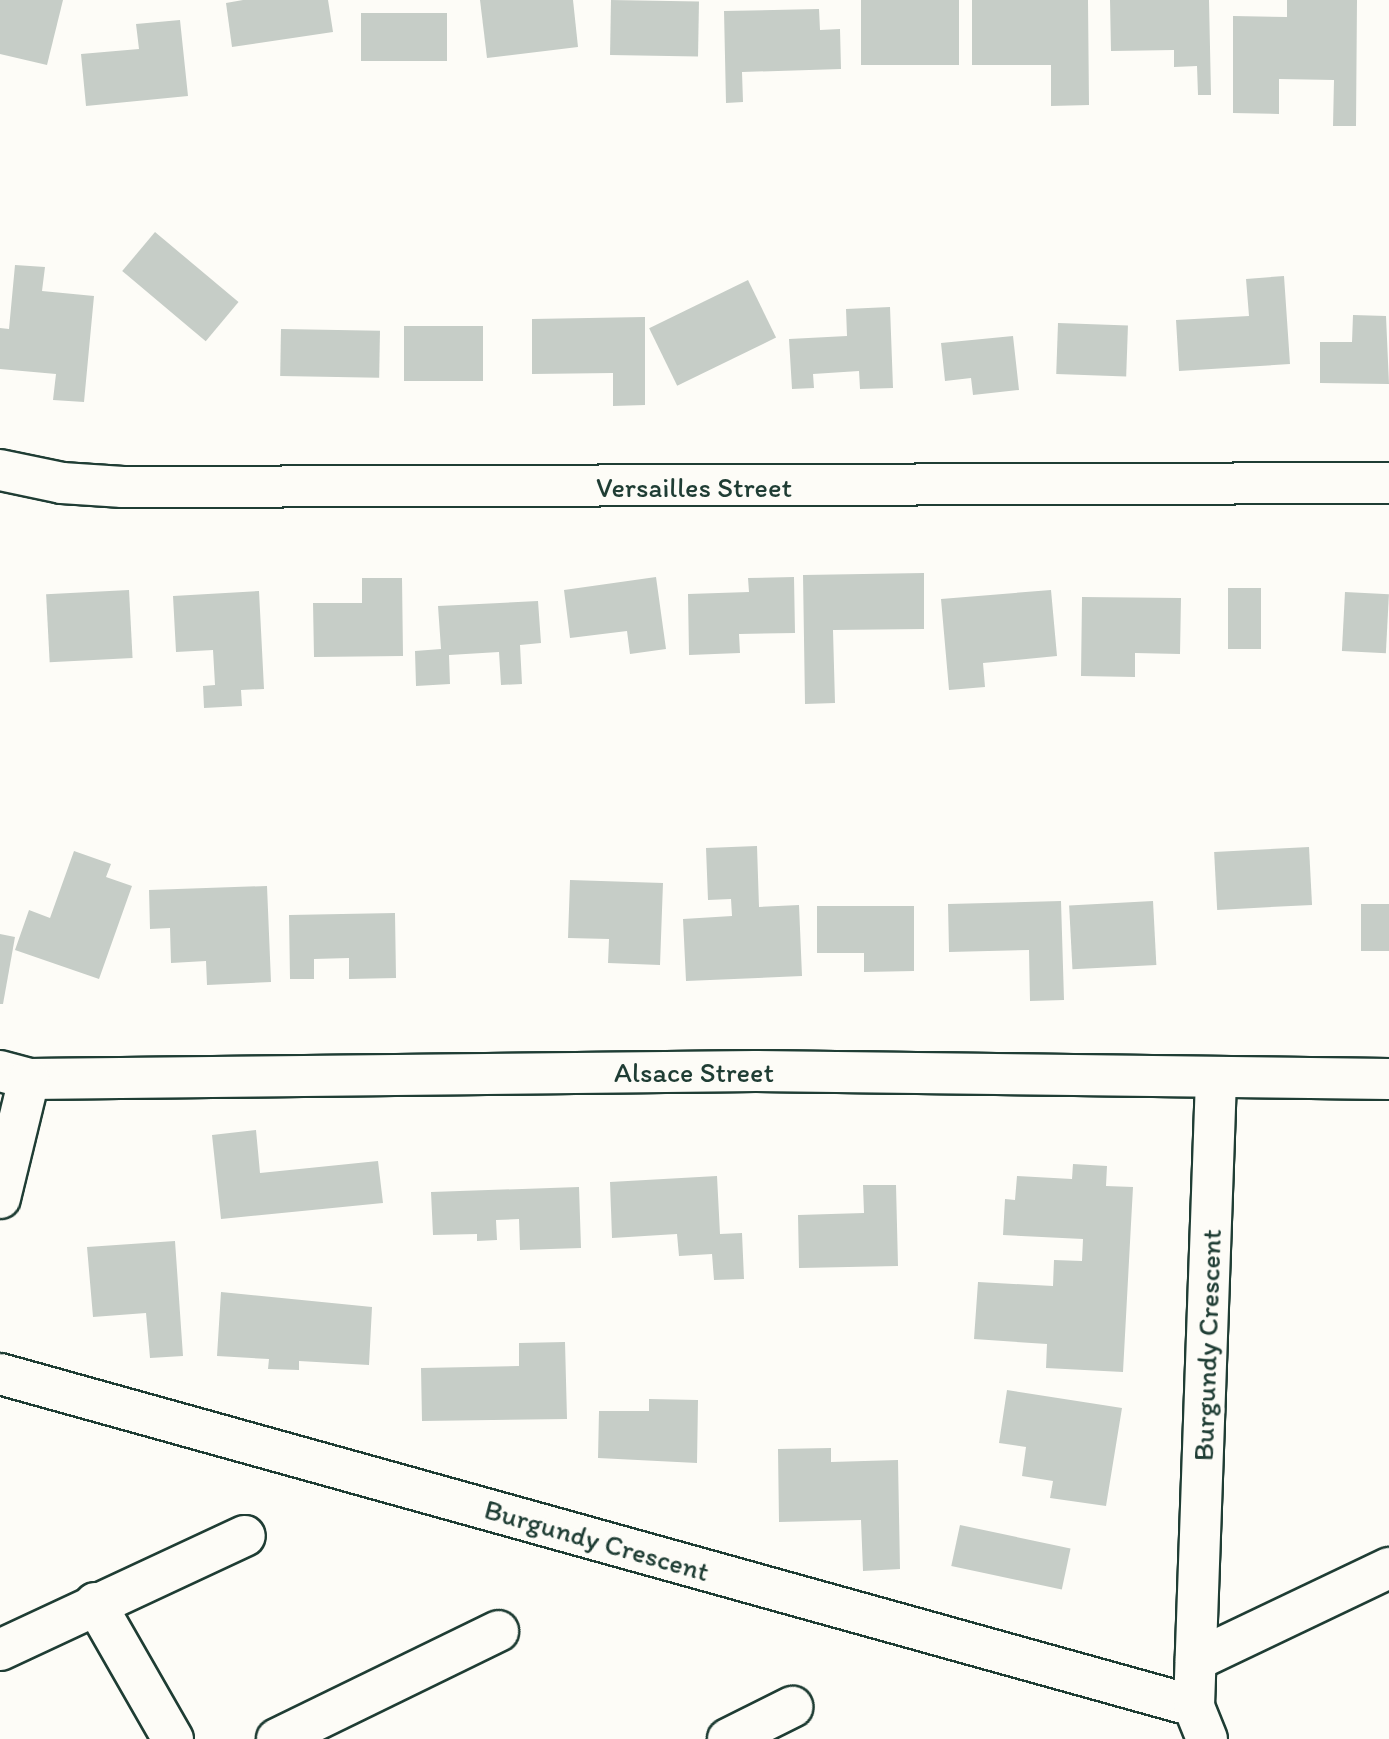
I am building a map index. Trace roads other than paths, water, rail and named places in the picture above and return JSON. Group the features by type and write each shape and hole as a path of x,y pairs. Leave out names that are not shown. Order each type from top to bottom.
{"street":[{"name":"Versailles Street","path":"0,470 62,483 139,488 1389,483"},
{"name":"Alsace Street","path":"14,1075 756,1071 1389,1079"},
{"path":"0,1198 14,1075"},
{"name":"Burgundy Crescent","path":"0,1374 1201,1723 1196,1660 1216,1079"},
{"path":"0,1650 95,1603 245,1536"},
{"path":"1196,1660 1389,1568"},
{"path":"95,1603 173,1739"},
{"path":"277,1739 498,1631"},
{"path":"728,1739 792,1707"}]}
